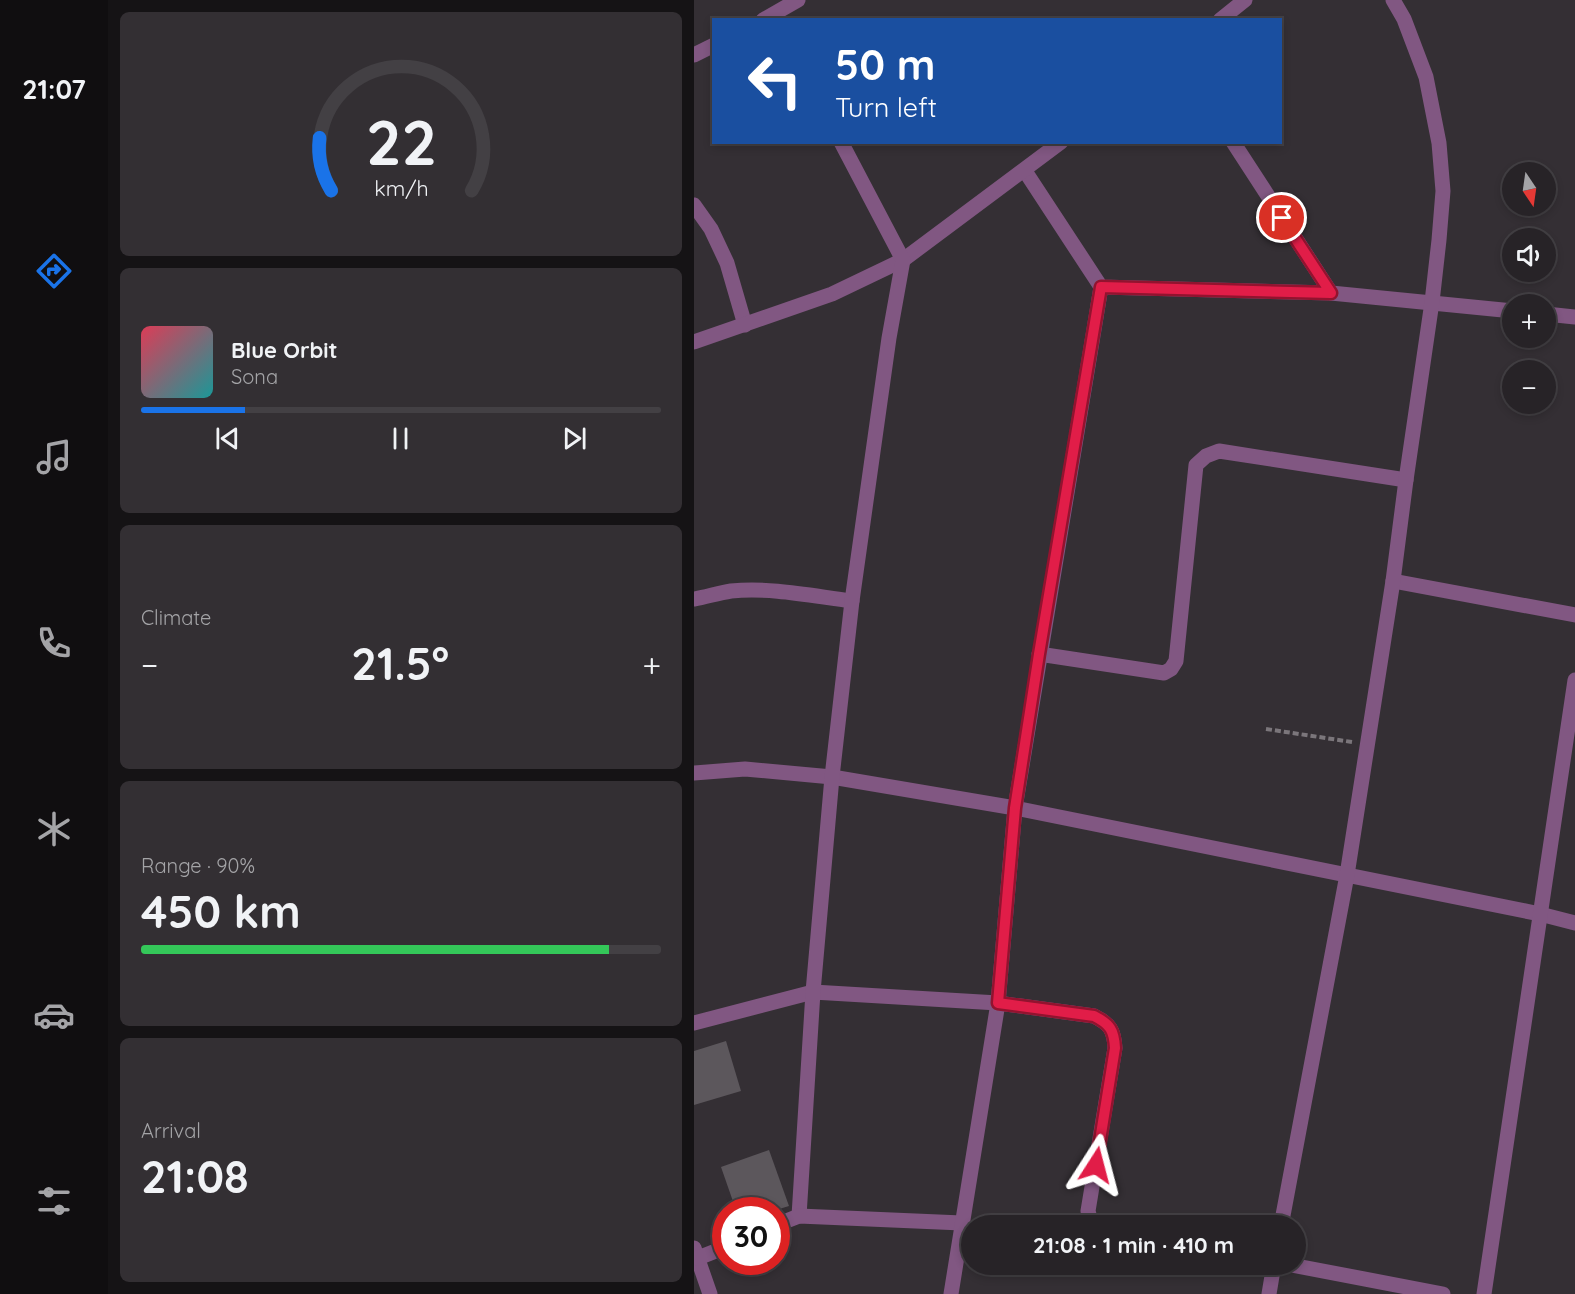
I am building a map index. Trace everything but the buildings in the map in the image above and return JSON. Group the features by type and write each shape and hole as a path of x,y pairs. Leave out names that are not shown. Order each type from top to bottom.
{"street":[{"path":"771,18 798,0"},
{"path":"1222,18 1245,0"},
{"path":"1283,1215 1347,875 1368,744 1432,302 1443,191 1439,143 1426,77 1404,19 1393,0"},
{"path":"694,55 712,46"},
{"path":"799,1216 813,992 832,777 852,601 889,338 903,260 842,144"},
{"path":"694,342 832,294 903,260 1059,144"},
{"path":"1234,144 1331,293"},
{"path":"963,1215 998,1003 1015,808 1101,287 1025,171"},
{"path":"694,205 711,229 727,263 745,325"},
{"path":"1101,287 1331,293 1502,310"},
{"path":"1556,315 1574,317"},
{"path":"1039,654 1164,673 1171,669 1176,661 1196,465 1206,456 1219,451 1406,480"},
{"path":"1393,581 1574,615"},
{"path":"694,599 729,591 754,590 852,601"},
{"path":"1484,1294 1574,681"},
{"path":"694,773 745,770 832,777 1015,808 1540,914 1574,923"},
{"path":"694,1023 813,992 998,1003 1094,1016 1107,1023 1114,1035 1115,1048 1089,1215"},
{"path":"790,1220 799,1216 961,1223"},
{"path":"951,1294 961,1229"},
{"path":"710,1294 696,1253 712,1250"},
{"path":"1306,1268 1443,1294"},
{"path":"1269,1294 1272,1275"}],"path":[{"path":"1266,729 1368,744"}],"route":[{"path":"1096,1165 1115,1048 1114,1035 1107,1023 1094,1016 998,1003 1015,808 1101,287 1331,293 1282,218"}]}
